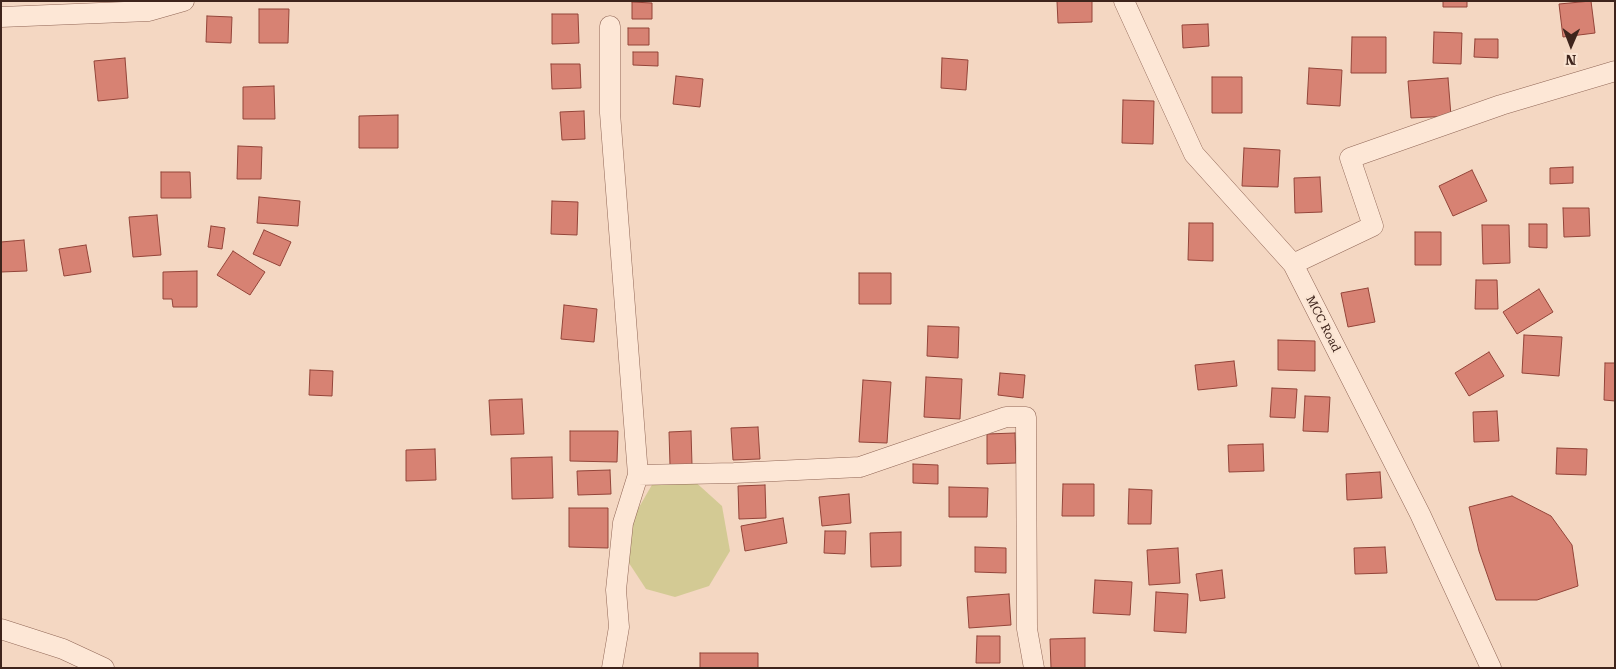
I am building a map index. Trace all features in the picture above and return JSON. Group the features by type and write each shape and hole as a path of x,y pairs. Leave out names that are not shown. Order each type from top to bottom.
{"street":[{"path":"1,17 149,11 184,1"},
{"name":"MCC Road","path":"1124,1 1194,154 1293,264 1420,514 1491,668"},
{"path":"610,26 610,113 638,475 622,532 616,590 619,627 612,668"},
{"path":"1293,264 1373,226 1350,158 1501,105 1615,71"},
{"path":"638,475 860,467 1006,417 1026,417 1027,629 1034,668"},
{"path":"1,629 63,650 104,668"}],"shaded area":[{"path":"691,478 722,506 730,551 709,586 675,597 646,589 625,557 634,516 653,483"}],"building":[{"path":"1057,1 1092,1 1092,22 1058,23"},
{"path":"1443,1 1467,1 1467,7 1443,7"},
{"path":"1591,1 1595,33 1563,37 1559,4"},
{"path":"632,2 652,3 652,19 632,19"},
{"path":"259,9 289,9 288,43 259,43"},
{"path":"552,14 578,14 579,43 552,44"},
{"path":"207,16 232,17 231,43 206,42"},
{"path":"1208,24 1209,46 1183,48 1182,25"},
{"path":"628,28 649,28 649,45 628,45"},
{"path":"1434,32 1462,33 1461,64 1433,63"},
{"path":"1352,37 1386,37 1386,73 1351,73"},
{"path":"1475,39 1498,39 1498,58 1474,57"},
{"path":"633,52 658,52 658,66 633,65"},
{"path":"125,58 128,98 98,101 94,61"},
{"path":"942,58 968,60 966,90 941,88"},
{"path":"551,64 580,64 581,88 552,89"},
{"path":"1309,68 1342,70 1340,106 1307,104"},
{"path":"676,76 703,79 700,107 673,104"},
{"path":"1212,77 1242,77 1242,113 1212,113"},
{"path":"1448,78 1451,116 1411,118 1408,81"},
{"path":"274,86 275,119 243,119 243,87"},
{"path":"1123,100 1154,101 1153,144 1122,143"},
{"path":"584,111 585,139 562,140 560,112"},
{"path":"398,115 398,148 359,148 359,116"},
{"path":"238,146 262,147 261,179 237,179"},
{"path":"1244,148 1280,150 1278,187 1242,186"},
{"path":"1573,167 1573,183 1550,184 1550,168"},
{"path":"1472,170 1487,201 1453,216 1439,186"},
{"path":"161,172 190,172 191,198 161,198"},
{"path":"1320,177 1322,212 1295,213 1294,178"},
{"path":"259,197 300,201 298,226 257,223"},
{"path":"552,201 578,202 577,235 551,234"},
{"path":"1563,208 1589,208 1590,236 1564,237"},
{"path":"157,215 161,255 133,257 129,217"},
{"path":"1189,223 1213,223 1213,261 1188,260"},
{"path":"1529,224 1547,224 1547,248 1529,247"},
{"path":"1482,225 1509,225 1510,263 1483,264"},
{"path":"211,226 225,228 222,249 208,247"},
{"path":"264,230 291,242 280,266 253,254"},
{"path":"1415,232 1441,232 1441,265 1415,265"},
{"path":"24,240 27,271 1,272 1,242"},
{"path":"86,245 91,272 64,276 59,249"},
{"path":"233,251 265,272 250,295 217,275"},
{"path":"197,271 197,307 173,307 172,299 163,299 163,272"},
{"path":"859,273 891,273 891,304 859,304"},
{"path":"1476,280 1497,280 1498,309 1475,309"},
{"path":"1368,288 1375,322 1348,327 1341,293"},
{"path":"1539,289 1553,312 1517,334 1503,312"},
{"path":"564,305 597,309 594,342 561,339"},
{"path":"928,326 959,327 958,358 927,356"},
{"path":"1524,335 1562,337 1559,376 1522,373"},
{"path":"1278,340 1315,341 1315,371 1278,370"},
{"path":"1489,352 1504,376 1469,396 1455,373"},
{"path":"1234,361 1237,386 1198,390 1195,365"},
{"path":"1605,363 1615,363 1615,401 1604,400"},
{"path":"310,370 333,371 332,396 309,395"},
{"path":"1000,373 1025,375 1023,398 998,395"},
{"path":"926,377 962,379 960,419 924,417"},
{"path":"863,380 891,382 887,443 859,442"},
{"path":"1272,388 1297,389 1295,418 1270,417"},
{"path":"1305,396 1330,397 1328,432 1303,431"},
{"path":"522,399 524,434 491,435 489,400"},
{"path":"1497,411 1499,441 1474,442 1473,412"},
{"path":"758,427 760,459 733,460 731,428"},
{"path":"570,431 618,431 617,462 570,461"},
{"path":"691,431 692,465 670,465 669,432"},
{"path":"1015,433 1016,463 987,464 987,434"},
{"path":"1263,444 1264,471 1229,472 1228,445"},
{"path":"1557,448 1587,449 1586,475 1556,474"},
{"path":"435,449 436,480 406,481 406,450"},
{"path":"552,457 553,498 512,499 511,458"},
{"path":"913,464 938,465 938,484 913,483"},
{"path":"610,470 611,494 578,495 577,471"},
{"path":"1380,472 1382,498 1347,500 1346,474"},
{"path":"1063,484 1094,484 1094,516 1062,516"},
{"path":"765,485 766,518 739,519 738,486"},
{"path":"949,487 988,488 987,517 949,517"},
{"path":"1129,489 1152,490 1151,524 1128,524"},
{"path":"849,494 851,523 822,526 819,497"},
{"path":"1512,496 1551,516 1572,545 1578,586 1537,600 1496,600 1479,551 1469,507"},
{"path":"569,508 608,508 608,548 569,547"},
{"path":"783,518 787,543 745,551 741,526"},
{"path":"825,531 846,531 845,554 824,553"},
{"path":"901,532 901,566 871,567 870,533"},
{"path":"975,547 1006,548 1006,573 975,572"},
{"path":"1385,547 1387,573 1355,574 1354,548"},
{"path":"1178,548 1180,583 1149,585 1147,550"},
{"path":"1222,570 1225,598 1200,601 1196,574"},
{"path":"1095,580 1132,582 1130,615 1093,613"},
{"path":"1156,592 1188,594 1186,633 1154,631"},
{"path":"1009,594 1011,625 969,628 967,597"},
{"path":"977,636 1000,636 1000,663 976,663"},
{"path":"1085,638 1085,668 1051,668 1050,639"},
{"path":"700,653 758,653 758,668 700,668"}]}
